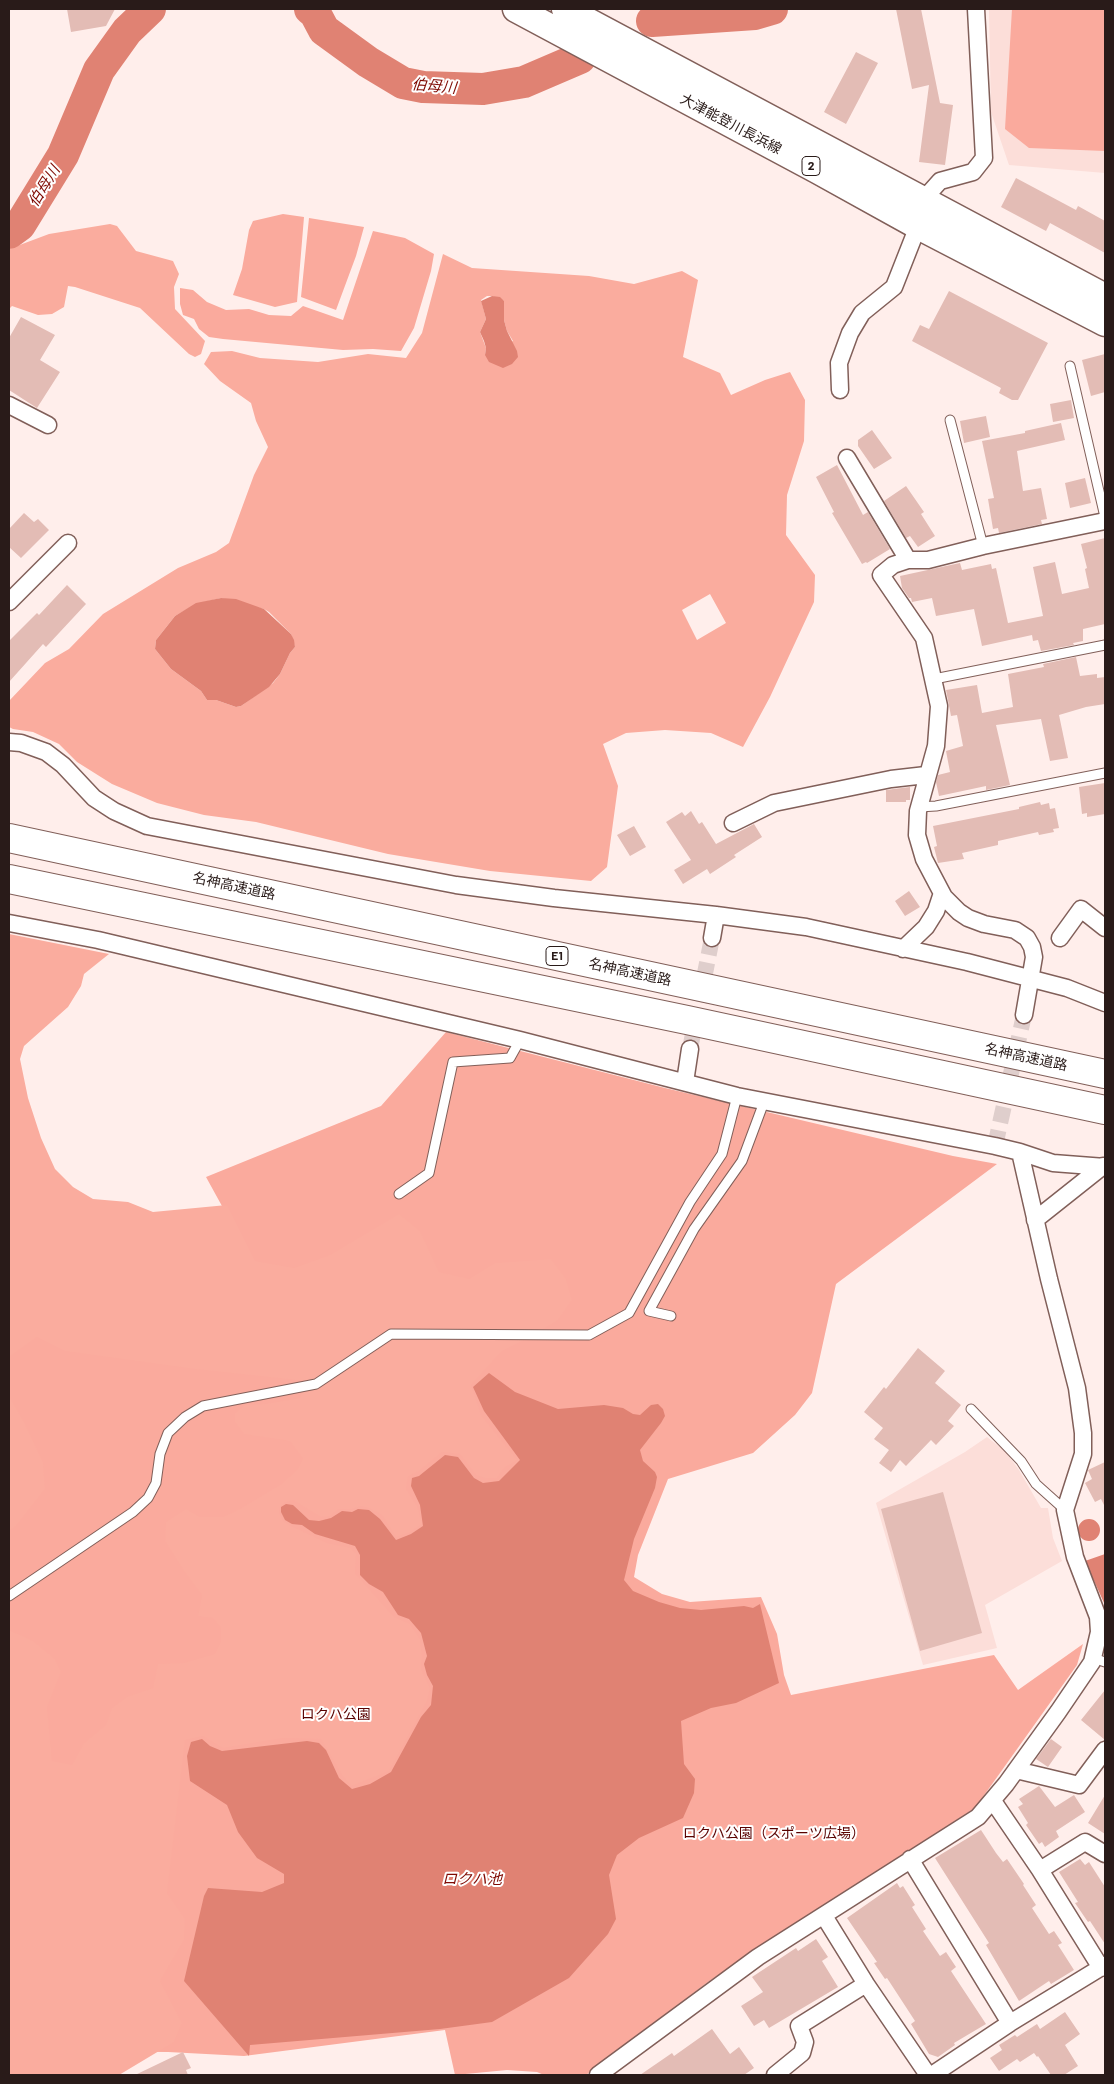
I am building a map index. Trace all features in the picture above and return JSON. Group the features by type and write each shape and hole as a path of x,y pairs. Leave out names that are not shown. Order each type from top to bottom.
{"highway":[{"name":"名神高速道路","path":"9,838 1105,1074"},
{"path":"9,879 667,1016 1105,1110"}],"main road":[{"name":"大津能登川長浜線","path":"516,9 918,226 1105,323"},
{"name":"大津能登川長浜線","path":"565,9 1105,297"}],"street":[{"path":"840,390 839,363 850,333 862,313 894,287 918,226 923,200 940,182 973,172 984,158 976,9"},
{"path":"9,405 48,425"},
{"path":"847,458 908,560"},
{"path":"1024,1014 1034,957 1032,947 1027,938 1015,930 968,918 951,905 942,893 924,859 917,835 919,807 926,776 936,746 940,706 924,638 881,574 893,565 908,560 928,560 1105,519"},
{"path":"9,602 68,544"},
{"path":"9,742 46,752 63,765 94,798 114,811 147,826 456,885 806,927 967,962 1067,988 1105,1003"},
{"path":"733,823 774,804 891,779 926,776"},
{"path":"903,949 926,927 936,911 942,893"},
{"path":"1060,938 1081,909 1105,928"},
{"path":"712,938 716,915"},
{"path":"9,923 98,940 520,1040 737,1096 995,1146 1053,1163 1104,1167"},
{"path":"685,1082 690,1049"},
{"path":"598,2075 758,1957 978,1816 993,1801 1077,1686 1099,1660 1102,1632 1075,1557 1065,1510 1083,1454 1083,1433 1072,1365 1035,1220 1020,1152"},
{"path":"1035,1220 1104,1167"},
{"path":"1016,1770 1079,1785 1105,1750"},
{"path":"824,1916 866,1984 930,2075 1103,1966 993,1801"},
{"path":"1040,1870 1084,1842 1105,1854"},
{"path":"910,1859 1010,2023"},
{"path":"775,2075 802,2053 805,2042 799,2026 866,1984"}],"lane":[{"path":"1070,366 1105,519"},
{"path":"950,420 983,546"},
{"path":"934,679 1105,645"},
{"path":"919,807 936,806 1105,773"},
{"path":"399,1194 429,1173 453,1062 510,1058 520,1040"},
{"path":"9,1596 133,1512 148,1498 156,1483 160,1454 168,1433 185,1417 203,1406 316,1384 391,1334 589,1335 629,1313 690,1202 722,1154 737,1096"},
{"path":"670,1316 649,1311 694,1229 742,1161 764,1102"},
{"path":"971,1409 1021,1460 1036,1484 1065,1510"}],"shaded area":[{"path":"989,9 1105,9 1105,173 1009,165 991,112"},
{"path":"987,1437 1005,1451 1019,1470 1041,1508 1048,1508 1053,1538 1062,1561 985,1605 997,1648 923,1665 876,1503 965,1452"}],"green space":[{"path":"1012,9 1105,9 1105,151 1029,148 1005,129"},
{"path":"283,214 304,217 297,302 275,307 233,295 242,269 249,230 253,221"},
{"path":"309,218 364,227 356,256 336,310 301,297"},
{"path":"110,224 117,226 136,251 173,261 179,274 174,287 175,309 205,341 201,354 195,357 189,354 140,308 75,287 68,286 64,307 52,314 38,315 12,306 9,309 9,249 49,234"},
{"path":"373,231 405,238 434,254 431,271 414,328 401,351 373,349 343,350 209,337 199,329 194,319 183,315 180,304 180,288 193,290 207,302 226,310 249,309 269,315 291,316 303,306 343,320"},
{"path":"443,254 472,268 589,276 634,284 682,271 698,280 683,357 720,373 731,395 765,380 790,372 805,400 804,441 787,495 786,535 815,575 814,602 770,697 743,747 711,733 665,730 626,733 603,744 618,786 607,867 591,881 490,871 388,854 256,822 204,815 157,803 112,784 77,762 59,744 33,732 9,727 9,701 45,663 69,649 103,614 178,568 216,552 229,543 254,475 268,447 256,421 251,403 220,381 204,364 211,352 232,351 260,358 318,362 368,354 406,358 422,333","holes":["487,296 504,301 504,320 507,331 513,341 485,355 486,348 480,332 486,319 481,300","710,594 726,623 697,640 682,610","221,598 264,609 291,634 295,647 280,674 273,683 241,706 236,707 216,700 207,700 201,691 171,669 155,649 156,640 175,616 196,604"]},
{"path":"9,934 109,954 84,974 81,986 68,1007 24,1046 20,1059 28,1098 41,1138 55,1169 73,1187 93,1199 128,1202 153,1212 227,1205 255,1261 294,1268 330,1255 399,1214 420,1231 439,1272 469,1279 495,1263 551,1259 566,1279 572,1300 558,1320 502,1351 471,1385 481,1415 517,1460 504,1468 497,1478 485,1478 476,1475 460,1454 442,1452 419,1471 408,1476 406,1489 417,1506 422,1524 410,1532 396,1537 382,1515 369,1508 361,1506 352,1509 339,1509 330,1516 321,1517 293,1500 284,1503 280,1507 279,1513 283,1521 291,1526 327,1543 350,1548 356,1553 355,1573 394,1617 410,1624 420,1639 421,1669 430,1688 427,1701 389,1771 351,1786 342,1775 321,1739 283,1738 223,1748 203,1736 185,1740 167,1893 185,1919 184,1940 160,1981 182,2023 174,2042 119,2075 9,2075 9,1630 33,1641 55,1659 61,1672 47,1707 52,1761 72,1765 84,1743 106,1725 112,1708 127,1697 153,1688 158,1664 184,1663 215,1654 221,1642 221,1628 213,1618 198,1616 202,1595 165,1541 166,1522 186,1509 200,1517 223,1517 280,1485 298,1469 303,1459 290,1441 244,1434 235,1422 235,1413 245,1405 265,1404 300,1398 306,1381 195,1369 65,1351 37,1337 9,1357"},
{"name":"ロクハ公園","path":"446,1032 665,1088 953,1156 997,1164 836,1284 812,1393 795,1415 753,1453 668,1479 638,1555 634,1577 662,1594 690,1602 761,1597 777,1634 784,1675 791,1695 994,1655 1018,1690 1083,1644 1077,1665 975,1808 708,1982 586,2075 544,2075 537,2072 507,2070 455,2075 445,2030 244,2056 168,2052 9,2051 9,1315 255,1266 206,1177 381,1106"},
{"path":"9,1396 43,1462 45,1489 16,1526 9,1531"}],"water":[{"path":"492,296 500,297 504,301 504,320 518,357 512,364 503,368 489,362 485,355 486,348 480,332 486,319 481,301"},
{"path":"221,598 236,599 264,609 291,634 295,647 280,674 269,687 241,706 236,707 216,700 207,700 201,691 171,669 155,649 156,640 175,616 196,603"},
{"name":"ロクハ池","path":"489,1373 515,1392 558,1409 604,1405 623,1408 633,1414 640,1415 651,1405 658,1404 663,1409 665,1416 640,1450 643,1461 655,1472 657,1477 655,1488 634,1539 624,1580 633,1591 659,1602 680,1608 701,1610 744,1606 753,1608 760,1604 779,1683 736,1703 711,1708 681,1721 684,1764 695,1779 694,1793 683,1818 639,1838 617,1855 609,1875 616,1919 608,1934 569,1978 492,2022 440,2029 250,2045 249,2056 184,1981 204,1896 208,1888 262,1892 284,1883 284,1874 257,1858 238,1832 227,1805 190,1781 187,1756 191,1742 202,1739 210,1746 222,1751 307,1741 319,1743 326,1750 339,1778 352,1789 370,1784 391,1772 421,1717 431,1705 433,1686 424,1664 427,1656 421,1633 409,1619 398,1615 383,1592 369,1584 360,1575 360,1555 355,1546 315,1534 302,1525 292,1524 285,1520 281,1507 286,1504 293,1505 309,1520 319,1521 331,1518 342,1511 369,1510 380,1519 396,1540 411,1534 423,1526 420,1505 411,1486 412,1478 419,1476 445,1455 458,1457 474,1478 483,1483 499,1481 520,1460 484,1411 473,1387"},
{"path":"1089,1519 1097,1522 1100,1530 1097,1538 1089,1541 1081,1538 1078,1530 1081,1522"},
{"path":"1105,1554 1105,1605 1085,1561"}],"building":[{"path":"67,9 115,9 106,26 71,32"},
{"path":"896,9 921,9 940,103 953,105 945,165 919,162 929,85 912,89"},
{"path":"856,52 878,63 846,124 824,112"},
{"path":"1016,178 1076,210 1078,206 1105,221 1105,253 1050,223 1046,231 1001,207"},
{"path":"949,291 1048,343 1018,400 1012,400 999,393 1001,388 912,341 920,325 929,329"},
{"path":"21,317 55,335 40,360 60,372 37,408 9,390 9,338"},
{"path":"1105,354 1105,392 1091,396 1082,360"},
{"path":"1071,400 1074,418 1053,422 1050,404"},
{"path":"986,416 990,437 964,443 960,421"},
{"path":"1061,423 1065,440 1017,451 1023,491 1041,488 1047,519 1041,520 1042,524 999,533 998,528 993,529 988,499 994,498 982,441 1025,433 1025,431"},
{"path":"872,430 892,458 874,469 858,446 858,440"},
{"path":"837,465 863,515 868,512 890,549 867,563 862,564 832,513 834,512 816,477"},
{"path":"1085,478 1091,503 1070,508 1065,483"},
{"path":"906,486 924,512 921,514 935,536 918,547 910,536 906,538 884,501"},
{"path":"24,513 34,522 38,519 49,530 21,558 9,547 9,529"},
{"path":"1105,538 1105,624 1083,629 1083,641 1073,643 1074,645 1041,651 1038,640 1033,641 1032,635 982,646 974,609 936,616 932,598 912,602 911,598 902,588 900,576 960,563 962,570 991,564 992,569 996,568 1008,623 1043,616 1033,567 1055,562 1062,594 1089,588 1085,569 1087,568 1081,544"},
{"path":"67,585 86,604 46,647 43,644 9,682 9,641 37,613 39,615"},
{"path":"1076,657 1080,676 1097,674 1097,678 1105,677 1105,704 1086,707 1059,715 1068,758 1050,761 1041,719 996,725 1010,785 986,790 986,786 939,796 936,782 938,775 950,772 946,751 963,746 957,715 951,716 946,690 977,685 982,713 1013,707 1008,674 1044,667 1043,664"},
{"path":"1105,783 1105,814 1087,817 1087,813 1082,814 1079,787"},
{"path":"910,787 910,800 906,800 906,802 886,802 886,790"},
{"path":"1040,802 1041,805 1049,803 1050,809 1055,808 1059,828 1053,829 1054,832 1039,835 1038,832 998,841 998,845 962,853 964,859 938,863 934,847 937,846 933,826 1019,809 1019,807"},
{"path":"691,811 699,824 702,822 716,844 754,824 762,837 734,855 736,857 710,874 707,869 683,884 674,870 691,860 666,822 682,812 685,816"},
{"path":"634,826 646,847 630,856 617,835"},
{"path":"909,891 920,907 905,916 895,901"},
{"path":"918,1348 945,1371 935,1383 961,1405 948,1421 954,1426 936,1445 931,1440 906,1466 900,1460 891,1472 879,1463 889,1450 874,1439 883,1428 864,1412 884,1387 886,1389"},
{"path":"1105,1462 1105,1507 1101,1499 1095,1502 1085,1483 1092,1479 1088,1470"},
{"path":"943,1492 982,1633 920,1651 881,1509"},
{"path":"1105,1690 1105,1740 1081,1720"},
{"path":"1051,1739 1062,1747 1048,1767 1036,1759"},
{"path":"1039,1786 1055,1807 1074,1795 1085,1812 1056,1831 1059,1837 1045,1847 1042,1842 1039,1844 1026,1825 1028,1823 1018,1807 1023,1804 1019,1799"},
{"path":"1105,1795 1105,1834 1088,1823"},
{"path":"981,1830 1003,1862 1007,1859 1024,1884 1036,1905 1032,1908 1049,1934 1054,1931 1062,1943 1058,1945 1074,1970 1051,1984 1049,1981 1019,2001 986,1945 989,1943 935,1858"},
{"path":"1080,1859 1085,1865 1089,1862 1105,1887 1105,1944 1075,1903 1078,1902 1059,1872"},
{"path":"897,1883 900,1888 903,1886 915,1905 912,1907 926,1929 923,1931 940,1956 946,1952 956,1967 951,1971 986,2024 954,2043 955,2045 938,2057 929,2054 911,2024 915,2021 887,1978 885,1979 874,1963 877,1962 847,1918"},
{"path":"816,1939 828,1957 822,1961 838,1987 769,2028 764,2020 754,2026 741,2006 763,1992 752,1977 796,1948 798,1951"},
{"path":"1065,2012 1080,2034 1065,2045 1078,2066 1064,2075 1051,2075 1034,2053 1020,2062 1017,2059 999,2071 990,2058 1002,2050 999,2045 1015,2035 1017,2037 1037,2024 1040,2029"},
{"path":"712,2029 730,2054 739,2047 754,2068 744,2075 640,2075 672,2053 674,2056"},
{"path":"183,2052 191,2068 186,2070 188,2075 135,2075"}],"waterway":[{"name":"伯母川","path":"9,233 20,225 63,155 99,70 127,31 150,9"},
{"name":"伯母川","path":"310,9 315,13 324,30 368,62 403,83 423,87 483,89 524,82 580,58"},
{"name":"伯母川","path":"652,21 755,14 772,9"}],"tunnel":[{"path":"690,1049 712,938"},
{"path":"995,1146 1024,1015"}],"park label":[{"name":"ロクハ公園（スポーツ広場）","path":"774,1833"}]}
